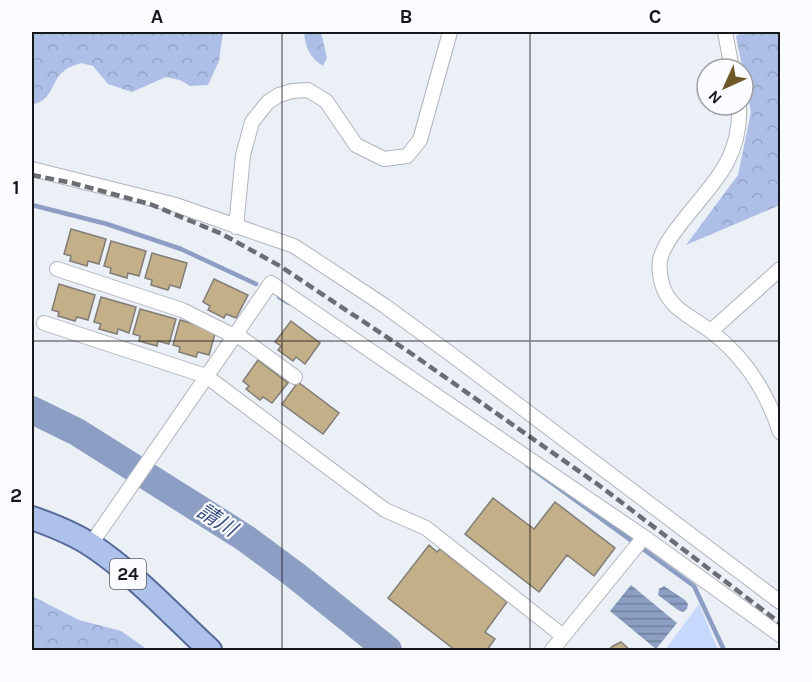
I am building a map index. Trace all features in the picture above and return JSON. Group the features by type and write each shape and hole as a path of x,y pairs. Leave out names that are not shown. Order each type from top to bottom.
{"main road":[{"name":"24","path":"32,518 91,544 134,579 210,651"}],"street":[{"path":"236,227 243,155 252,122 268,102 292,91 308,90 326,101 356,145 384,159 406,156 420,140 450,32"},
{"path":"725,32 730,57"},
{"path":"738,117 737,136 728,161 711,187 669,240 660,260 660,273 665,294 687,317 711,331 745,363 770,403 780,432"},
{"path":"32,169 177,205 294,246 385,306 780,602"},
{"path":"57,269 182,310 235,335 295,377"},
{"path":"711,331 780,269"},
{"path":"91,544 272,282 639,543 780,635"},
{"path":"44,323 206,376 386,510 426,528 563,636"},
{"path":"552,651 639,543"}],"green space":[{"path":"32,32 223,32 219,61 208,85 190,86 180,80 166,77 132,92 108,84 93,66 81,63 70,67 60,75 48,95 32,104"},
{"path":"304,32 321,32 327,58 323,66 309,52"},
{"path":"743,32 780,32 780,205 686,245 738,175 750,117 755,117 755,57 740,57 736,36"},
{"path":"32,596 79,620 121,631 148,650 32,650"}],"shaded area":[{"path":"631,585 677,623 656,649 610,611"},
{"path":"664,586 685,600 688,604 687,609 683,612 678,610 658,595 659,589"},
{"path":"699,604 718,650 665,650"}],"building":[{"path":"71,229 106,239 99,264 88,261 87,266 70,261 71,256 64,254"},
{"path":"111,241 146,251 139,276 128,273 127,278 110,273 111,268 104,266"},
{"path":"152,253 187,263 180,288 170,285 168,290 151,285 152,280 145,278"},
{"path":"214,279 248,295 236,318 226,314 224,318 208,310 210,306 203,302"},
{"path":"59,284 95,295 88,320 77,317 75,321 58,316 59,312 52,310"},
{"path":"101,297 136,307 129,333 118,329 117,334 99,329 101,324 94,322"},
{"path":"140,309 176,319 169,344 158,341 157,346 139,341 140,336 133,334"},
{"path":"180,320 216,330 209,355 198,352 196,357 179,352 180,347 173,345"},
{"path":"291,321 320,343 305,364 296,357 293,361 278,350 281,346 275,342"},
{"path":"258,360 288,383 272,403 263,397 260,400 246,389 249,386 243,381"},
{"path":"298,382 339,413 323,434 282,404"},
{"path":"493,498 534,529 555,502 615,548 594,576 567,555 539,592 465,534"},
{"path":"429,545 437,552 440,549 507,602 485,632 495,639 487,650 455,650 388,598"},
{"path":"621,642 630,650 608,650 613,646"}],"waterway":[{"path":"32,205 107,224 181,249 256,284"},
{"path":"279,297 289,303"},
{"name":"請川","path":"32,410 77,432 245,538 388,650"},
{"path":"527,465 694,586 724,650"}],"railway":[{"path":"32,175 150,204 222,234 280,266 412,354 600,486 780,623"}]}
